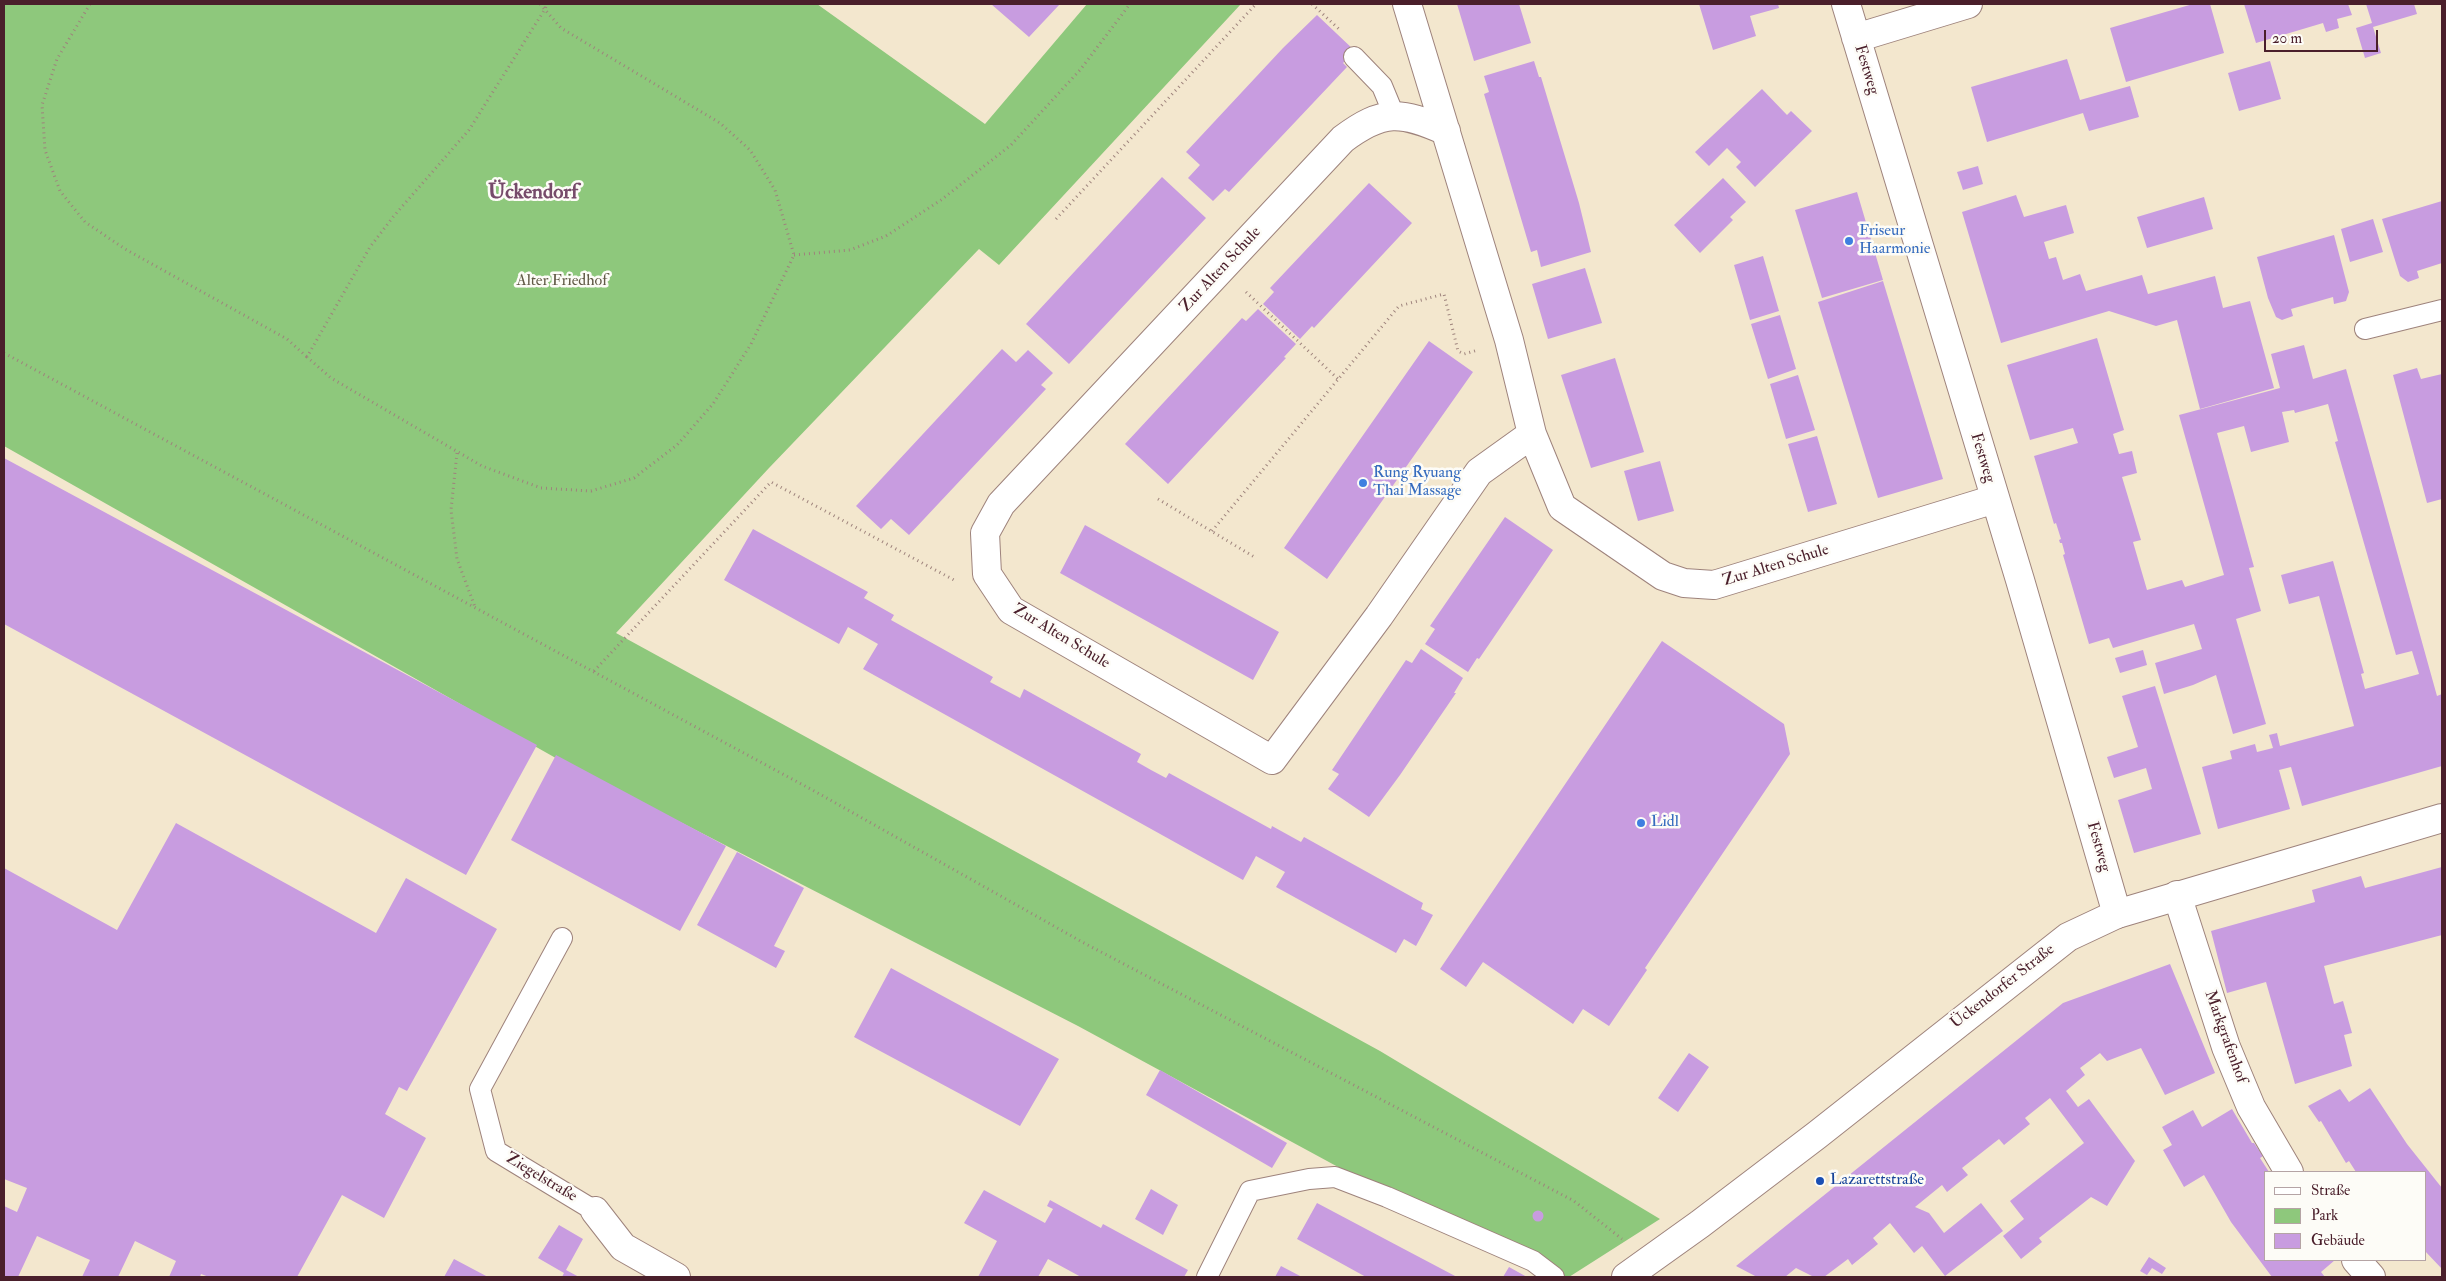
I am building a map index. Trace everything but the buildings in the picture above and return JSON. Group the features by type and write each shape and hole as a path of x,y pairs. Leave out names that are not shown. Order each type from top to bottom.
{"street":[{"name":"Zur Alten Schule","path":"1407,4 1509,340 1532,434 1562,507 1663,576 1684,583 1714,585 1994,499"},
{"name":"Festweg","path":"1846,4 2117,914"},
{"path":"1856,38 1968,4"},
{"name":"Zur Alten Schule","path":"1446,131 1419,119 1394,115 1364,122 1343,138 1002,504 985,533 987,574 1011,610 1272,760 1379,616 1479,472 1532,434"},
{"name":"Ückendorfer Straße","path":"1626,1277 1817,1135 2068,937 2117,914 2442,818"},
{"name":"Markgrafenhof","path":"2177,895 2226,1047 2251,1107 2289,1171"},
{"name":"Ziegelstraße","path":"595,1210 623,1247 676,1277"},
{"path":"2357,1261 2371,1277"}],"lane":[{"path":"1354,57 1382,86 1394,115"},
{"path":"2365,329 2442,310"},
{"name":"Ziegelstraße","path":"562,938 480,1089 496,1151 595,1210"},
{"path":"1207,1277 1250,1191 1309,1178 1335,1177 1387,1197 1533,1261 1554,1277"}],"path":[{"path":"90,4 57,59 42,105 45,150 60,191 85,222 125,249 287,339 331,378 457,453 482,466 541,488 590,491 634,478 676,445 713,404 751,344 794,254 775,190 750,150 720,123 561,28 540,4"},
{"path":"307,356 370,248 393,216 469,130 547,4"},
{"path":"794,254 850,250 886,236 941,200 1011,145 1080,70 1130,4"},
{"path":"1056,219 1256,4"},
{"path":"1222,270 1338,379"},
{"path":"1212,531 1399,306 1444,294 1458,351 1464,354 1509,340"},
{"path":"4,353 816,792 1084,943 1574,1201 1650,1260"},
{"path":"457,453 451,510 458,559 476,607"},
{"path":"594,671 771,482 970,588 999,592"},
{"path":"1158,500 1256,558"}],"green space":[{"name":"Alter Friedhof","path":"4,4 817,4 985,124 1087,4 1241,4 999,265 979,249 769,468 616,633 1380,1051 1660,1219 1569,1277 1541,1277 1078,1026 561,761 4,446"}],"place":[{"name":"Friseur Haarmonie","path":"1849,241"},
{"name":"Rung Ryuang Thai Massage","path":"1363,483"},
{"name":"Lidl","path":"1641,823"},
{"name":"Lazarettstraße","path":"1820,1181"}],"district":[{"name":"Ückendorf","path":"533,193"}]}
